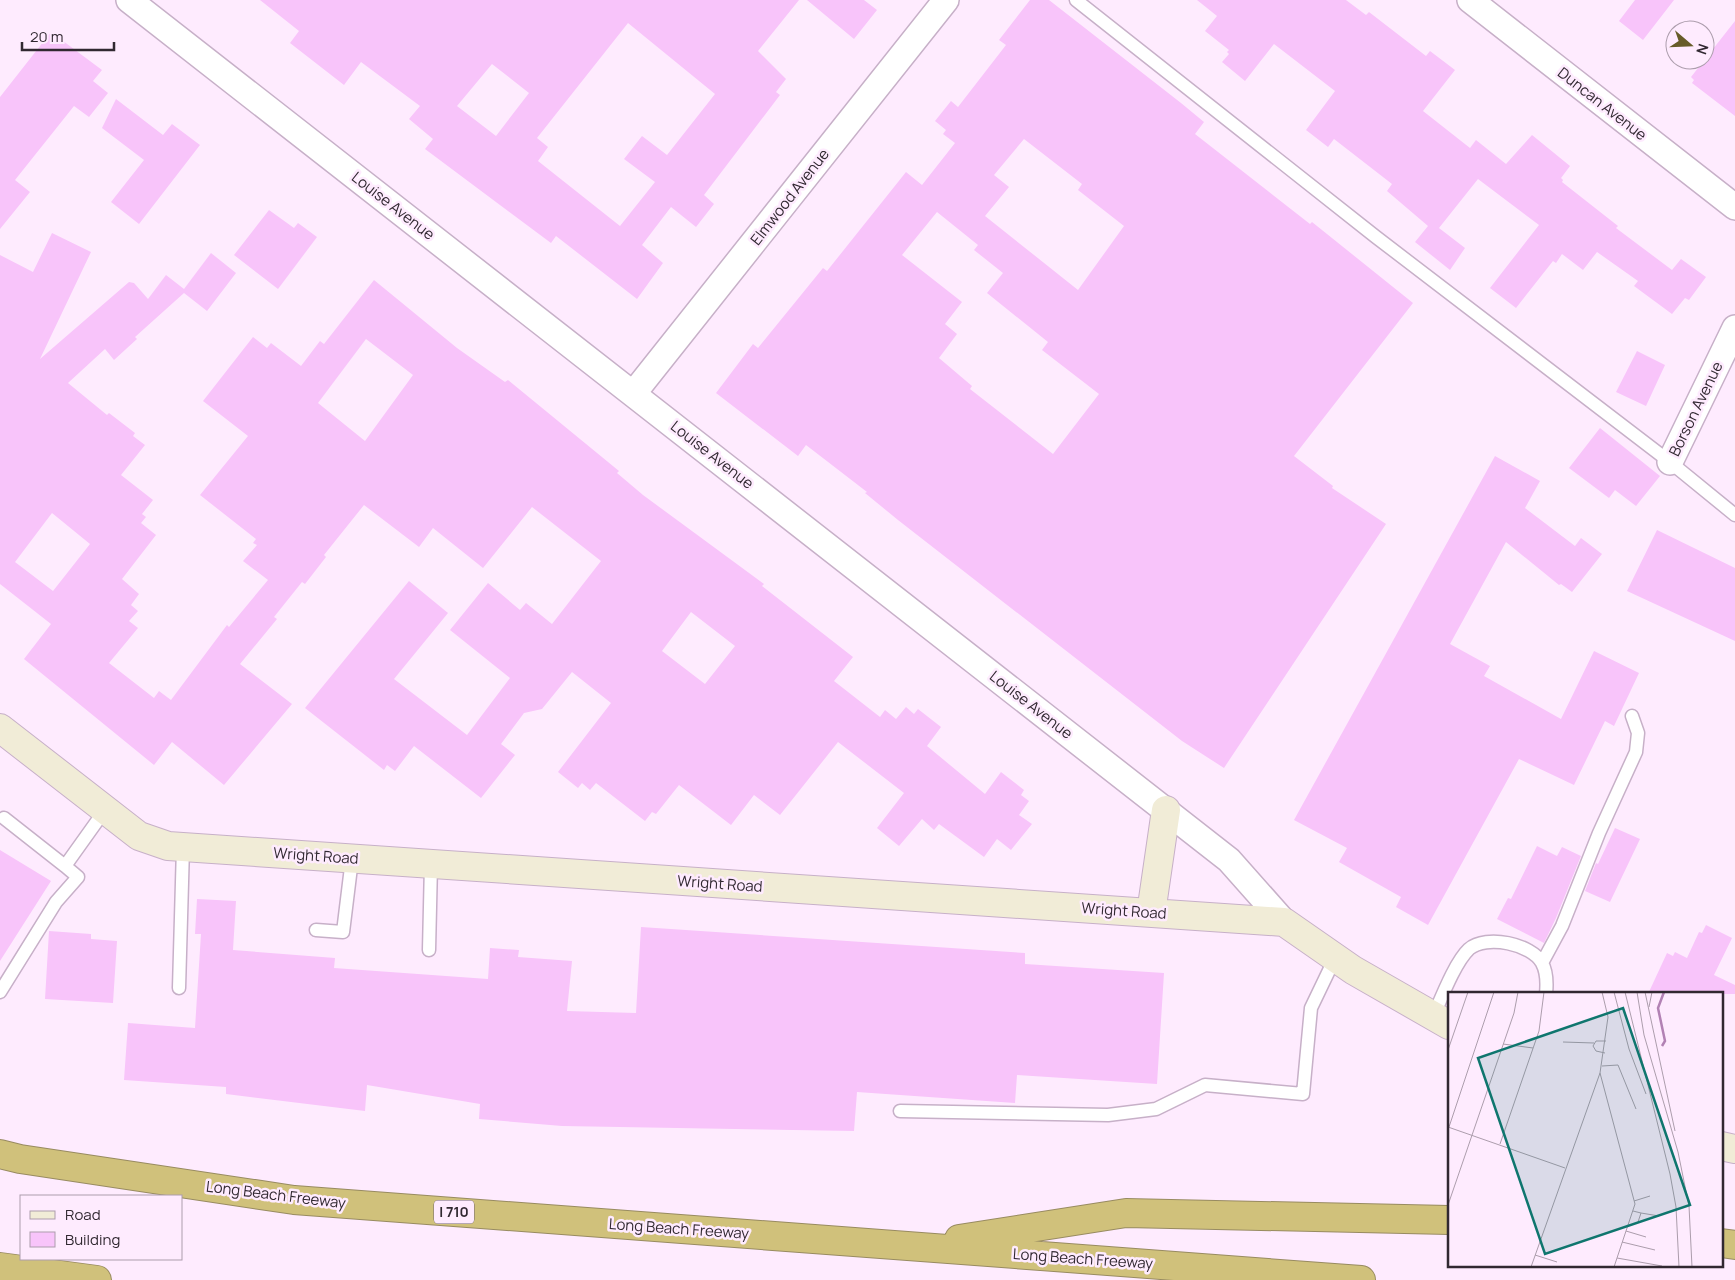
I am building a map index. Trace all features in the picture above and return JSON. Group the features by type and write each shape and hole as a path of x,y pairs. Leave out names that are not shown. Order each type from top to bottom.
{"highway":[{"name":"Long Beach Freeway","path":"0,1154 20,1159 294,1200 1361,1280"},
{"path":"911,1246 1126,1213 1448,1220"},
{"path":"0,1266 97,1280"}],"street":[{"name":"Louise Avenue","path":"129,0 1229,860 1284,922"},
{"name":"Elmwood Avenue","path":"633,394 946,0"},
{"name":"Duncan Avenue","path":"1470,0 1735,207"},
{"name":"Borson Avenue","path":"1670,462 1735,328"},
{"name":"Wright Road","path":"0,728 140,836 153,842 183,847 1284,922"},
{"path":"1151,912 1166,810"},
{"path":"1284,922 1335,958 1441,1021"},
{"path":"1722,1146 1735,1149"}],"lane":[{"path":"1076,0 1376,237 1670,462 1735,515"},
{"path":"1542,963 1562,926 1599,833 1636,752 1638,733 1632,716"},
{"path":"65,866 105,810"},
{"path":"0,992 56,902 78,878 4,818"},
{"path":"179,988 183,847"},
{"path":"316,930 343,932 352,859"},
{"path":"429,950 431,864"},
{"path":"1441,1021 1450,980 1469,949 1485,942 1504,942 1534,955 1542,963 1547,980 1546,992"},
{"path":"900,1111 1108,1115 1156,1109 1205,1085 1303,1094 1311,1008 1335,958"}],"building":[{"path":"260,0 799,0 758,51 786,79 776,92 780,95 704,195 714,204 696,227 671,207 642,245 663,263 637,299 556,236 551,243 425,149 433,139 409,119 420,106 361,62 344,85 290,43 299,31","holes":["628,23 715,94 667,155 642,136 624,159 655,182 620,226 538,161 548,147 537,138","492,64 529,93 496,136 457,106"]},
{"path":"807,0 864,0 877,10 854,39"},
{"path":"1030,0 1049,0 1204,122 1195,134 1310,224 1312,222 1413,303 1294,456 1333,486 1332,488 1386,524 1224,768 1182,741 898,520 865,493 867,492 806,445 798,456 716,393 753,344 758,348 823,268 827,271 906,172 922,185 955,143 943,134 946,130 935,121 951,101 958,107 1006,45 999,40","holes":["1024,139 1082,184 1078,190 1124,226 1078,290 985,216 1009,187 994,175","937,212 978,245 974,250 1003,273 987,293 1048,342 1042,350 1099,394 1053,454 970,389 972,386 939,358 957,334 945,324 962,302 902,255"]},
{"path":"1197,0 1346,0 1366,15 1369,12 1426,56 1430,51 1455,70 1423,111 1470,148 1476,140 1506,164 1532,135 1570,166 1561,178 1562,182 1618,226 1616,228 1672,270 1681,259 1706,277 1689,300 1685,298 1672,314 1634,286 1638,281 1597,252 1583,270 1562,254 1556,263 1553,261 1516,308 1490,288 1539,225 1478,179 1439,228 1465,248 1450,270 1415,242 1428,226 1387,191 1392,184 1334,139 1328,147 1306,130 1335,91 1274,44 1245,81 1222,62 1229,54 1227,52 1229,50 1205,31 1217,16"},
{"path":"1635,0 1674,0 1643,40 1619,21"},
{"path":"1735,21 1735,116 1692,83 1694,80 1691,77 1696,70 1715,70 1715,46"},
{"path":"51,32 102,70 93,81 108,93 89,117 74,106 15,180 30,192 0,229 0,97"},
{"path":"116,99 163,135 172,124 200,145 139,224 111,202 144,160 102,128"},
{"path":"269,210 294,228 298,223 317,237 278,289 234,255"},
{"path":"52,233 91,252 40,359 129,282 134,283 148,299 166,275 184,289 211,253 236,273 207,311 184,293 135,337 137,339 114,360 105,349 68,383 107,415 109,413 135,433 133,436 145,445 121,475 153,500 142,514 146,517 141,523 156,535 122,579 139,594 131,605 138,611 129,621 138,628 109,663 154,698 159,691 171,700 227,625 229,627 268,580 243,561 257,545 253,543 256,539 200,495 248,436 203,401 253,337 267,348 271,343 301,366 320,341 324,344 374,280 457,348 505,382 508,380 619,471 617,473 643,495 764,584 762,586 853,657 834,681 880,717 885,710 896,719 906,707 914,714 918,709 941,727 927,746 985,794 1001,772 1024,790 1021,795 1029,801 1019,815 1032,824 1011,850 997,839 984,857 939,824 934,830 922,819 899,846 877,828 904,793 838,742 780,815 754,795 731,825 679,785 656,814 652,812 645,821 596,783 590,790 582,783 578,788 558,772 611,703 572,672 542,709 524,713 501,744 515,755 481,798 414,746 395,771 387,765 384,770 305,708 409,581 448,613 394,679 467,735 510,678 450,630 488,583 520,610 526,603 552,624 601,561 532,507 483,568 433,528 419,547 364,505 324,555 326,557 305,584 302,582 274,617 277,619 240,664 292,704 224,785 172,742 154,765 24,659 51,624 0,584 0,255 33,272","holes":["366,339 413,375 365,441 318,403","52,513 90,544 53,591 15,562","691,612 735,646 705,684 662,651"]},
{"path":"1637,351 1665,365 1646,406 1616,392"},
{"path":"1600,428 1660,476 1636,506 1615,490 1609,498 1569,468"},
{"path":"1495,456 1540,481 1525,508 1575,546 1581,538 1602,554 1572,592 1561,584 1559,585 1506,542 1450,644 1490,666 1484,676 1561,719 1594,651 1639,673 1614,726 1605,721 1574,785 1519,759 1428,925 1396,907 1401,897 1339,862 1347,848 1294,820"},
{"path":"1657,530 1735,568 1735,641 1627,591"},
{"path":"1615,828 1640,839 1610,902 1585,891 1596,863 1598,864"},
{"path":"1537,846 1557,856 1562,847 1581,856 1544,943 1497,919 1508,898 1511,899"},
{"path":"0,850 51,881 0,961"},
{"path":"197,899 236,901 233,950 335,958 334,968 488,979 490,948 519,950 518,957 572,961 567,1011 636,1013 641,927 1025,953 1025,964 1164,973 1157,1084 1017,1075 1015,1103 857,1092 854,1131 562,1126 479,1119 480,1104 367,1085 365,1111 226,1094 226,1087 124,1080 128,1023 195,1028 201,934 195,934"},
{"path":"1706,925 1732,938 1714,975 1735,985 1735,994 1722,994 1722,992 1649,992 1667,953 1673,956 1675,952 1687,958 1699,932 1702,933"},
{"path":"49,931 91,934 91,939 117,941 113,1003 45,999"}]}
